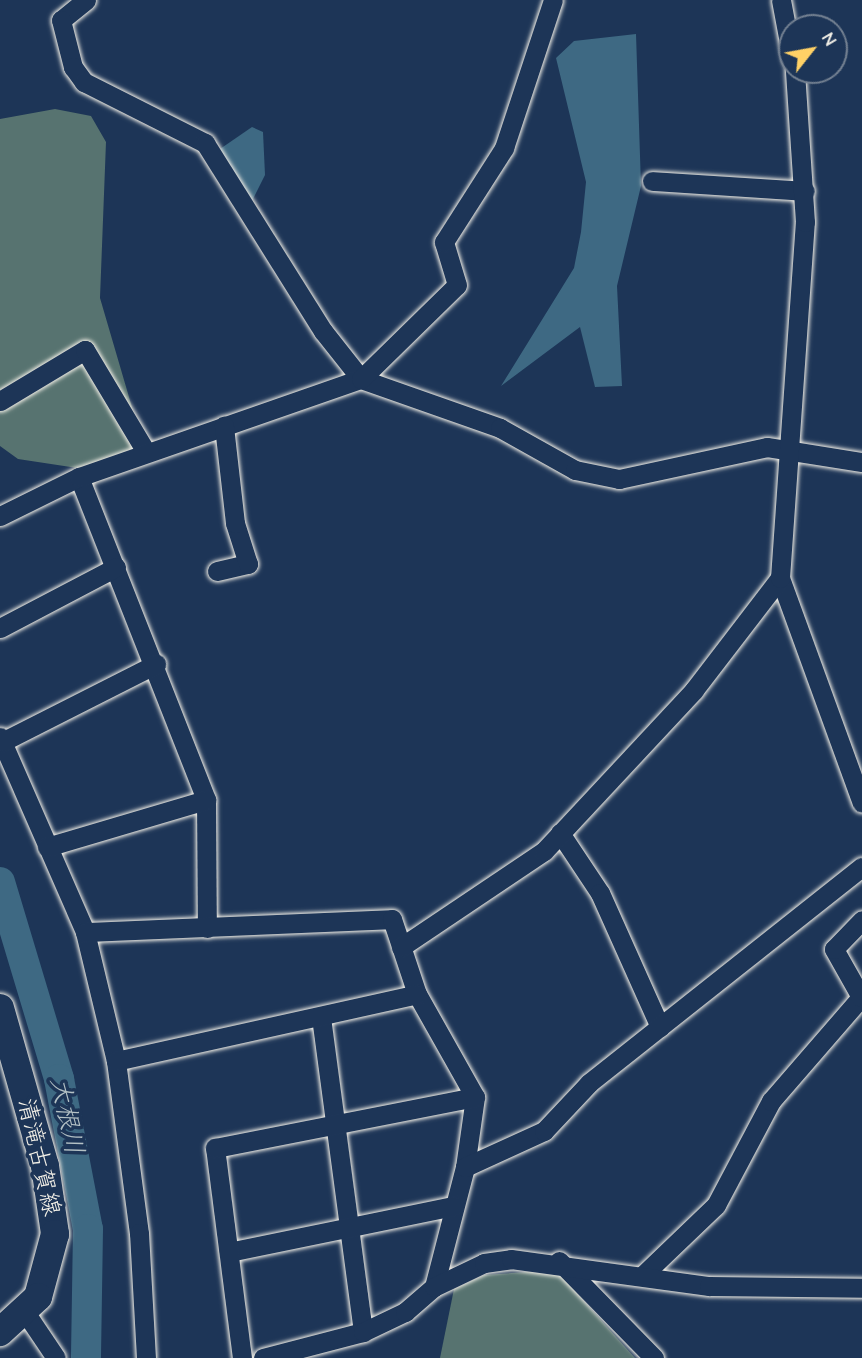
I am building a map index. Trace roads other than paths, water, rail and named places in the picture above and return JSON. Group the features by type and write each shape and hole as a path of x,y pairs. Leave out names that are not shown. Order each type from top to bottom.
{"main road":[{"name":"清滝古賀線","path":"0,1008 45,1166 55,1234 47,1277 25,1312 0,1332"}],"street":[{"path":"86,0 61,20 73,66 85,82 205,143 316,321 361,379 500,428 575,470 619,478 701,458 791,447 862,462"},
{"path":"0,516 79,477 361,379 457,285 444,243 504,148 553,0"},
{"path":"796,84 805,191 791,447 780,578 862,803"},
{"path":"652,181 805,191"},
{"path":"0,401 85,350 146,452"},
{"path":"217,571 248,564 234,523 224,426"},
{"path":"79,477 156,664 206,800 208,928"},
{"path":"0,628 116,567"},
{"path":"401,947 544,851 694,690 780,578"},
{"path":"146,1358 139,1233 116,1061 85,932 1,739 156,664"},
{"path":"47,847 206,800"},
{"path":"560,833 600,893 660,1027"},
{"path":"465,1167 544,1132 589,1083 862,867"},
{"path":"85,932 392,919 417,994 475,1097 465,1167 434,1287"},
{"path":"643,1275 716,1205 771,1101 861,997 834,949 862,920"},
{"path":"116,1061 417,994"},
{"path":"321,1017 340,1123 363,1332"},
{"path":"242,1358 215,1148 475,1097"},
{"path":"229,1252 454,1206"},
{"path":"559,1261 654,1358"},
{"path":"262,1358 363,1332 405,1312 434,1287 484,1263 559,1261 643,1275 800,1292 862,1289"},
{"path":"25,1312 47,1356"}],"water":[{"path":"636,34 641,186 617,286 622,386 595,387 580,327 501,386 574,268 581,232 586,182 556,58 574,41"},
{"path":"252,127 263,132 265,175 251,203 220,149"}],"waterway":[{"name":"大根川","path":"0,882 59,1079 88,1229 86,1358"}]}
